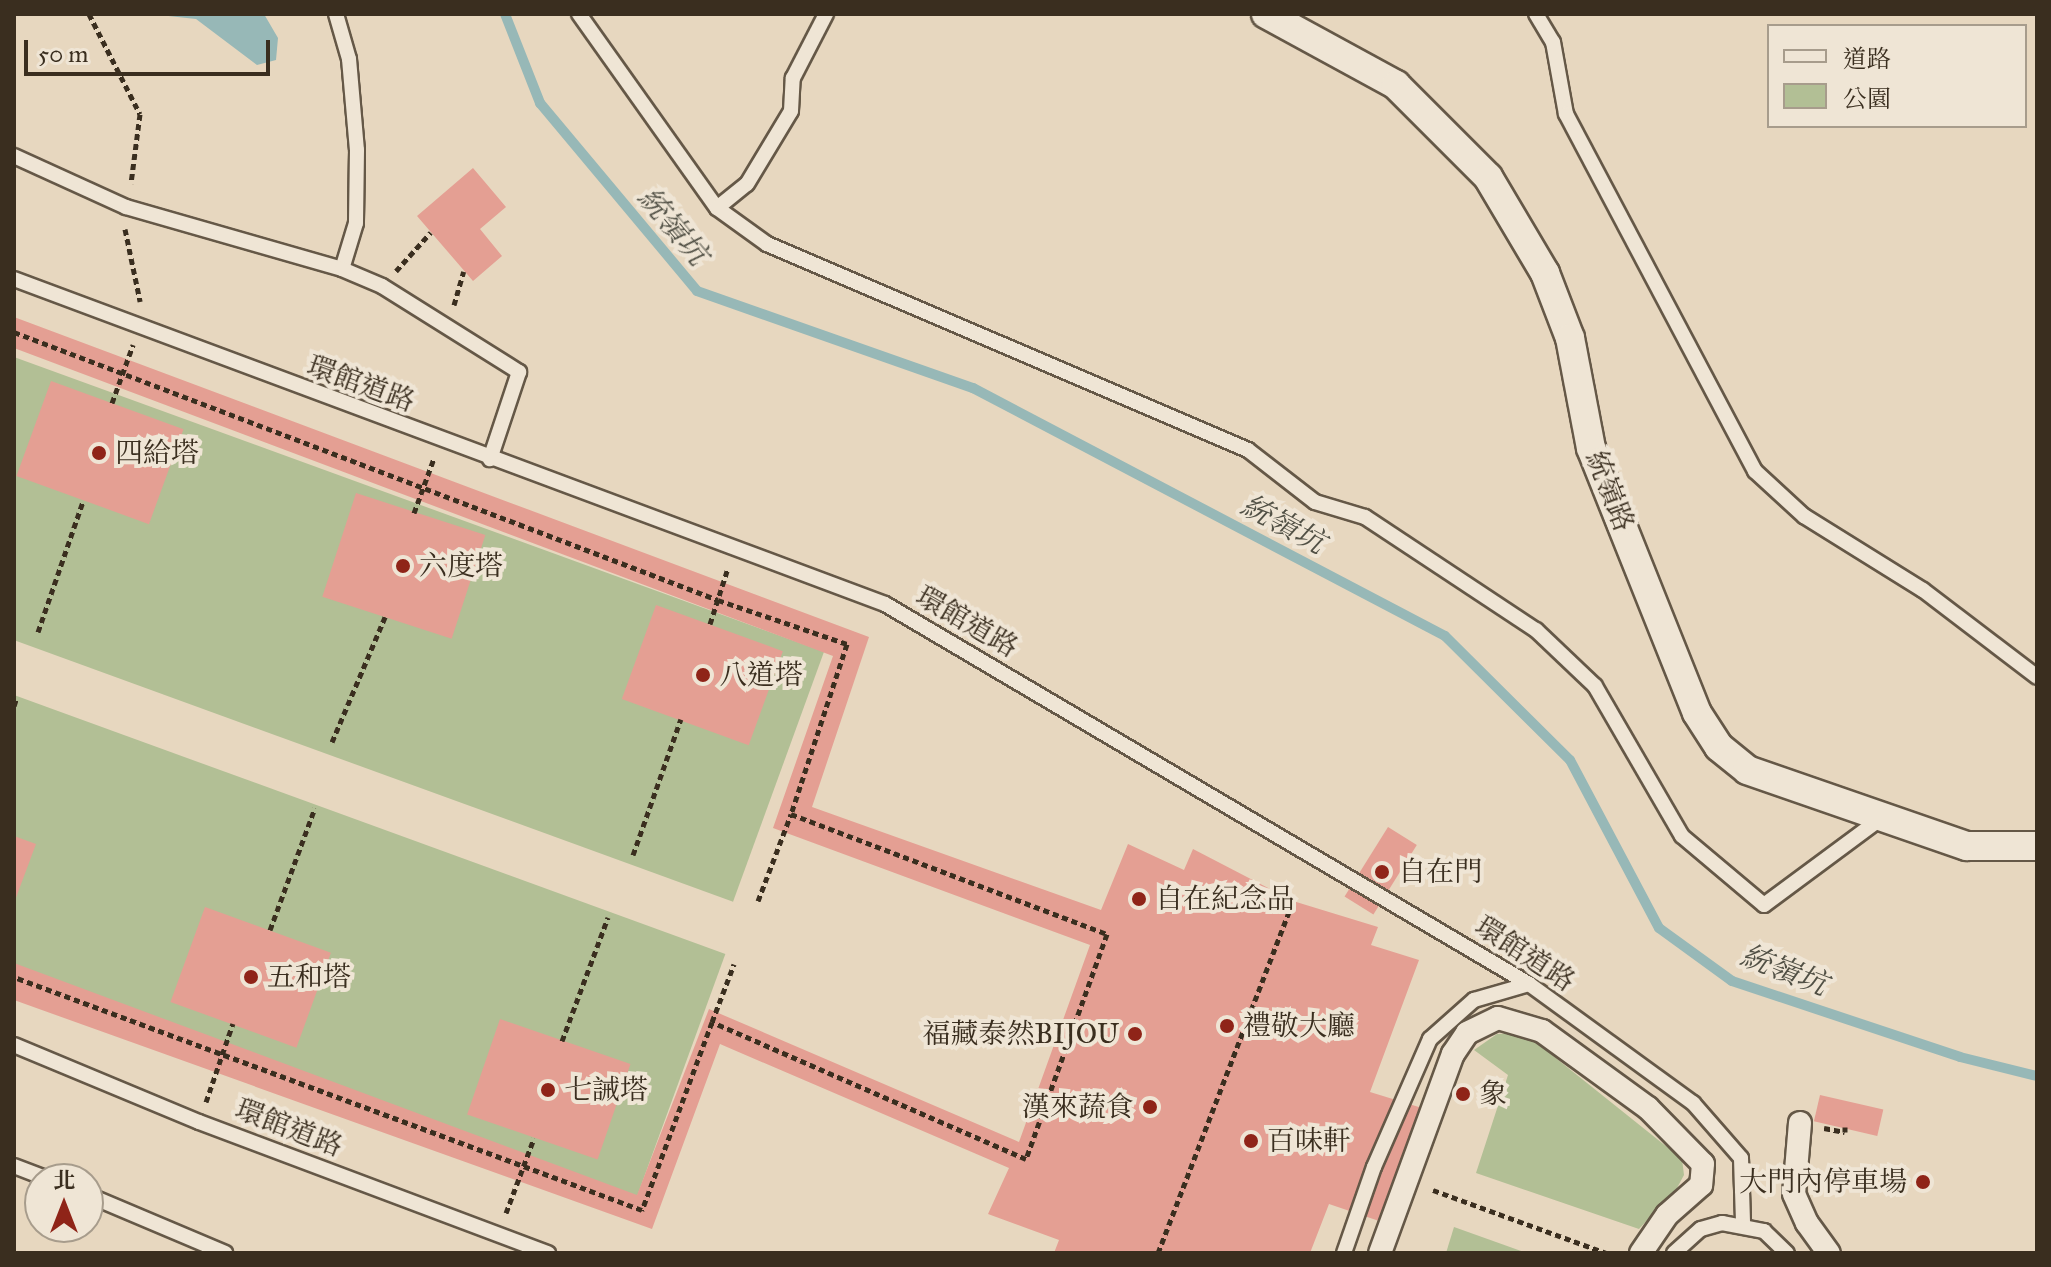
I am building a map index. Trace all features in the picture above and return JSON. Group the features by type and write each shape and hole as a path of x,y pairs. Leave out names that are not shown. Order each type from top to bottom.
{"street":[{"name":"統嶺路","path":"1266,14 1396,85 1488,177 1545,273 1570,338 1591,448 1697,713 1719,747 1747,770 1886,814 1967,846 2037,846"},
{"path":"1380,1253 1453,1054 1467,1033 1498,1018 1529,1024 1648,1108 1703,1164 1701,1185 1667,1215 1641,1253"},
{"path":"1800,1123 1794,1194 1807,1223 1829,1253"}],"lane":[{"path":"336,14 349,59 357,150 356,223 342,269"},
{"path":"579,14 717,208 767,244 1248,450 1315,502 1365,517 1536,630 1595,686 1682,836 1764,905 1886,814"},
{"path":"717,208 747,184 791,111 793,78 826,14"},
{"path":"1536,14 1553,42 1566,114 1755,471 1804,516 1923,590 2037,677"},
{"path":"14,156 126,207 342,269 382,286 440,328 519,372 490,459"},
{"name":"環館道路","path":"14,279 441,441 885,604 1529,984 1693,1103 1723,1134 1741,1158 1743,1223"},
{"path":"1344,1253 1374,1167 1430,1039 1474,1000 1529,984"},
{"name":"環館道路","path":"14,1045 199,1122 548,1253"},
{"path":"104,1202 225,1253"},
{"path":"1674,1253 1701,1229 1743,1223 1764,1231 1787,1253"}],"path":[{"path":"382,286 431,232"},
{"path":"14,332 718,600 847,644 791,814 758,901"},
{"path":"414,513 441,441"},
{"path":"38,632 83,501"},
{"path":"710,624 734,548"},
{"path":"332,742 385,617"},
{"path":"14,706 17,697"},
{"path":"633,855 681,719"},
{"path":"270,930 315,808"},
{"path":"712,1022 1026,1159 1107,934 791,814"},
{"path":"1158,1253 1293,901"},
{"path":"562,1041 608,917"},
{"path":"14,977 642,1210 734,964"},
{"path":"199,1122 233,1023"},
{"path":"497,1236 534,1138"},
{"path":"1405,1180 1606,1253"}],"green space":[{"path":"14,357 824,652 733,902 14,640"},
{"path":"14,695 725,954 636,1200 14,974"},
{"path":"1515,1033 1532,1039 1682,1159 1684,1175 1677,1188 1639,1229 1476,1173 1508,1075 1474,1050 1497,1034"},
{"path":"1454,1227 1527,1253 1446,1253"}],"water":[{"path":"150,14 264,14 278,38 276,60 257,65 196,19"}],"building":[{"path":"473,168 506,207 480,229 502,256 473,281 417,216"},
{"name":"禮敬大廳","path":"14,317 869,637 812,807 1101,910 1128,844 1184,870 1193,849 1293,901 1378,927 1371,945 1419,960 1370,1092 1422,1108 1382,1222 1329,1204 1310,1253 1054,1253 1059,1240 988,1214 1009,1168 720,1044 652,1229 14,1000 14,963 637,1195 709,1009 1019,1142 1090,945 773,828 833,656 14,348"},
{"name":"四給塔","path":"51,381 183,429 149,524 16,476"},
{"name":"六度塔","path":"356,493 485,535 452,639 322,597"},
{"name":"八道塔","path":"656,605 783,651 749,745 622,699"},
{"name":"自在門","path":"1388,827 1417,845 1373,915 1345,897"},
{"path":"14,836 36,844 14,903"},
{"name":"五和塔","path":"205,907 331,953 296,1048 170,1002"},
{"name":"七誡塔","path":"500,1019 630,1064 598,1159 467,1114"},
{"path":"1820,1095 1883,1110 1877,1136 1814,1121"}],"waterway":[{"name":"統嶺坑","path":"505,14 540,103 697,291 973,388 1445,636 1570,760 1659,928 1732,981 1960,1057 2037,1076"}],"place":[{"name":"四給塔","path":"99,453"},
{"name":"六度塔","path":"403,566"},
{"name":"八道塔","path":"703,675"},
{"name":"自在門","path":"1382,872"},
{"name":"自在紀念品","path":"1139,899"},
{"name":"五和塔","path":"251,977"},
{"name":"禮敬大廳","path":"1227,1026"},
{"name":"福藏泰然BIJOU","path":"1135,1034"},
{"name":"七誡塔","path":"548,1090"},
{"name":"象","path":"1463,1094"},
{"name":"漢來蔬食","path":"1150,1107"},
{"name":"百味軒","path":"1251,1141"},
{"name":"大門內停車場","path":"1923,1182"}]}
